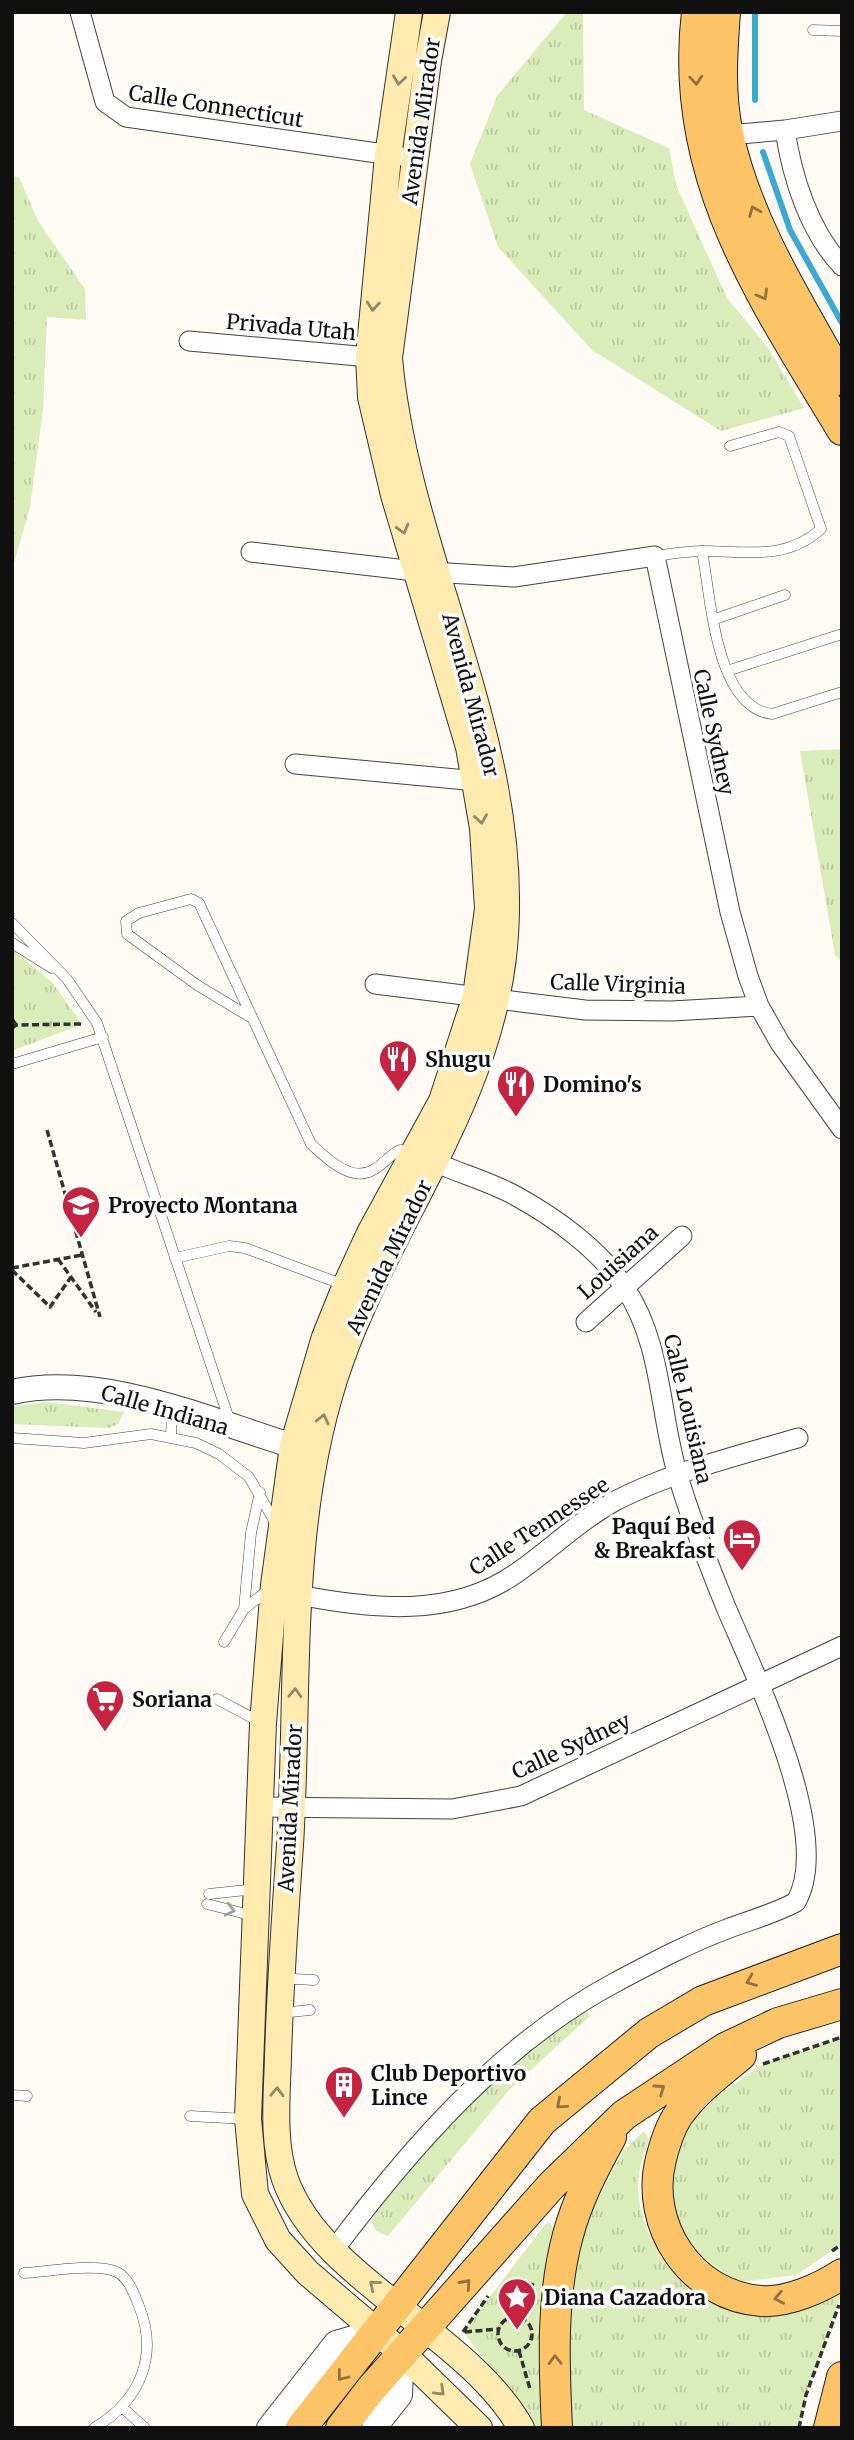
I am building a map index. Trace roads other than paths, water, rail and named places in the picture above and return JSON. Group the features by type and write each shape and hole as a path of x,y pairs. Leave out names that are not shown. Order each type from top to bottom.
{"main road":[{"name":"Avenida Mirador","path":"409,12 388,156 379,358 393,402 426,571 483,725 486,782 505,859 503,961 486,997 471,1084 425,1157 370,1233 325,1337 304,1449 281,1534 274,1585 263,1723 248,2119 255,2194 278,2240 307,2273 402,2353 479,2428"},
{"name":"Avenida Mirador","path":"379,358 416,158 437,12"},
{"path":"697,12 695,71 700,136 712,186 733,241 842,430"},
{"path":"725,12 722,60 728,135 749,200 768,245 842,380"},
{"name":"Avenida Mirador","path":"425,1157 354,1325 330,1392 304,1449 292,1807 281,1973 276,2117 285,2179 305,2216 333,2251 483,2378 511,2409 521,2428"},
{"path":"301,2428 542,2121 592,2077 649,2033 703,2001 842,1949"},
{"path":"341,2428 402,2353 580,2154 624,2115 724,2048 778,2023 842,2004"},
{"path":"778,2023 681,2110 665,2143 656,2179 657,2206 670,2240 688,2268 711,2285 734,2295 763,2301 806,2293 836,2263"},
{"path":"556,2428 554,2343 568,2236 591,2173 624,2115"},
{"path":"829,2428 842,2377"}],"street":[{"name":"Calle Connecticut","path":"80,12 106,102 126,117 416,158"},
{"path":"728,135 842,121"},
{"path":"785,130 794,176 807,208 829,251 842,266"},
{"name":"Privada Utah","path":"189,341 379,358"},
{"path":"251,552 426,571 514,577 654,556"},
{"name":"Calle Sydney","path":"654,556 730,912 759,1006 806,1082 842,1129"},
{"path":"295,764 486,782"},
{"name":"Calle Virginia","path":"375,984 626,1012 759,1006"},
{"name":"Calle Louisiana","path":"333,2251 365,2208 481,2081 537,2032 581,2001 689,1945 796,1902 804,1888 806,1872 803,1820 787,1752 697,1532 677,1473 654,1356 644,1323 625,1287 598,1256 516,1196 425,1157"},
{"name":"Louisiana","path":"586,1322 682,1236"},
{"name":"Calle Indiana","path":"12,1392 86,1388 172,1408 304,1449"},
{"name":"Calle Tennessee","path":"298,1595 350,1604 407,1608 474,1596 516,1573 579,1523 617,1500 677,1473 798,1438"},
{"name":"Calle Sydney","path":"259,1807 452,1809 521,1796 842,1646"},
{"path":"269,2428 336,2343 374,2332"},
{"path":"374,2428 400,2395 402,2353"}],"lane":[{"path":"813,30 842,31"},
{"path":"654,556 702,551 771,553 803,541 821,528 789,436 779,432 730,446"},
{"path":"702,551 727,671 740,698 761,712 786,710 842,692"},
{"path":"715,620 785,595"},
{"path":"727,671 842,634"},
{"path":"250,1017 197,985 127,934 126,921 139,913 191,899 199,903 299,1123 311,1144 330,1161 355,1173 365,1173 400,1150 425,1157"},
{"path":"12,923 67,979 97,1023 232,1428"},
{"path":"12,943 67,979"},
{"path":"12,1064 103,1037"},
{"path":"175,1258 229,1246 245,1248 346,1286"},
{"path":"172,1408 172,1436"},
{"path":"12,1438 84,1443 132,1435 172,1436 219,1454 249,1477 260,1492 281,1534"},
{"path":"244,1609 251,1533 260,1492"},
{"path":"224,1642 244,1609 274,1585"},
{"path":"217,1699 263,1723"},
{"path":"254,1916 208,1899 256,1889"},
{"path":"281,1973 295,1979 314,1980"},
{"path":"279,2013 310,2010"},
{"path":"12,2095 27,2096"},
{"path":"190,2116 248,2119"},
{"path":"24,2273 101,2268 119,2273 132,2288 148,2339 146,2368 134,2393 122,2407 94,2428"},
{"path":"122,2407 145,2428"}],"waterway":[{"path":"755,12 755,100"},
{"path":"763,152 790,230 842,323"}],"place":[{"name":"Shugu","path":"398,1093"},
{"name":"Domino's","path":"516,1118"},
{"name":"Proyecto Montana","path":"81,1239"},
{"name":"Paquí Bed & Breakfast","path":"742,1572"},
{"name":"Soriana","path":"105,1733"},
{"name":"Club Deportivo Lince","path":"344,2119"},
{"name":"Diana Cazadora","path":"517,2331"}]}
